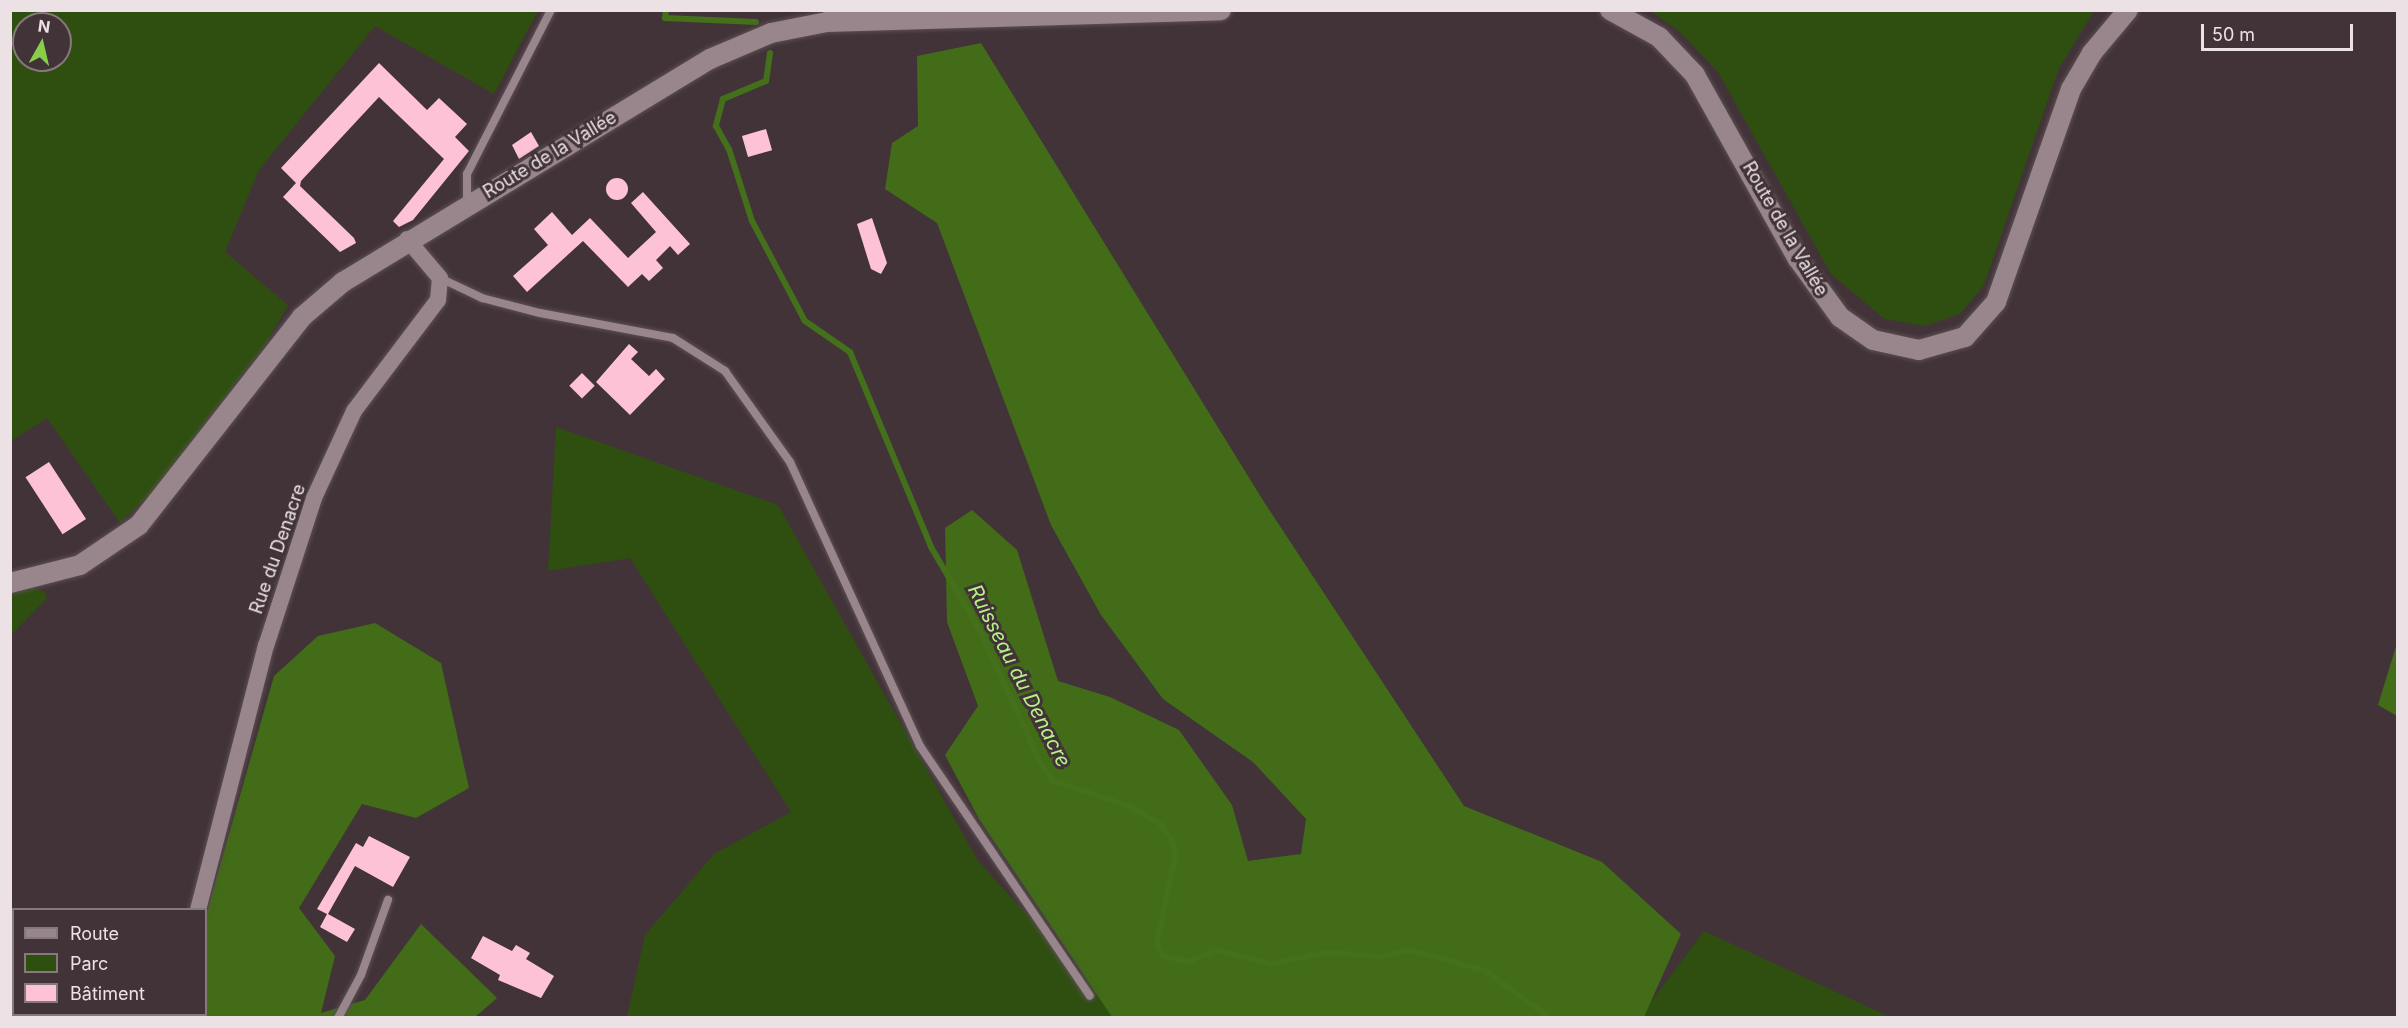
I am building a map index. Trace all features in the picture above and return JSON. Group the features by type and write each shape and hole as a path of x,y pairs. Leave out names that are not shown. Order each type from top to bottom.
{"street":[{"name":"Route de la Vallée","path":"10,582 80,565 128,535 160,502 302,317 342,282 407,240 710,58 786,29 864,20 1221,10"},
{"name":"Route de la Vallée","path":"1610,10 1659,37 1699,80 1798,259 1836,312 1873,340 1913,350 1965,337 1990,311 2008,278 2071,89 2092,53 2128,10"},
{"path":"407,240 440,279"},
{"name":"Rue du Denacre","path":"198,908 266,646 314,498 354,411 434,307 440,279"}],"lane":[{"path":"467,204 467,174 551,10"},
{"path":"440,279 482,298 540,313 673,338 725,371 790,462 920,746 1090,996"},
{"path":"338,1017 361,975 388,900"}],"green space":[{"path":"11,10 538,10 494,94 375,26 259,170 225,252 288,305 267,342 153,491 120,523 47,418 11,441"},
{"path":"2094,11 2059,68 1984,285 1960,314 1925,326 1885,319 1831,274 1718,72 1681,33 1652,12"},
{"path":"981,43 1264,502 1464,806 1602,862 1681,934 1644,1017 1112,1017 979,819 945,755 978,706 947,622 945,528 972,510 1017,550 1058,681 1110,697 1179,730 1232,805 1248,861 1301,854 1306,819 1253,762 1163,699 1101,615 1051,525 937,223 885,189 892,143 918,126 917,56"},
{"path":"556,427 778,505 978,861 1121,1017 627,1017 645,935 714,854 791,812 630,558 548,571"},
{"path":"30,587 44,591 47,598 11,635 11,591"},
{"path":"375,623 441,663 469,788 416,818 362,804 299,908 335,956 321,1013 365,1000 421,924 497,998 475,1017 149,1018 207,1016 207,911 274,676 318,636"},
{"path":"2397,643 2397,716 2378,705"},
{"path":"1704,931 1890,1017 1639,1018"}],"building":[{"path":"379,63 427,110 439,98 467,124 455,137 469,151 413,220 399,227 393,221 444,159 379,97 301,181 300,186 354,238 356,243 340,252 283,197 296,183 281,168"},
{"path":"766,129 772,150 748,157 742,136"},
{"path":"531,132 539,146 519,159 512,145"},
{"path":"617,178 625,181 628,189 625,197 617,200 609,197 606,189 609,181"},
{"path":"643,192 690,244 678,255 670,246 656,260 663,268 649,281 642,274 628,287 583,241 527,292 513,276 548,245 534,229 552,212 572,235 590,218 628,258 656,232 631,203"},
{"path":"872,218 887,263 881,274 871,269 857,224"},
{"path":"629,344 638,352 631,359 649,376 656,369 665,379 630,415 596,382"},
{"path":"582,373 595,386 582,398 569,386"},
{"path":"49,462 86,519 63,534 26,477"},
{"path":"369,836 410,857 393,887 355,866 328,914 355,929 347,942 320,927 327,914 317,909 356,843 363,847"},
{"path":"483,936 512,951 516,945 530,953 526,959 554,976 541,998 498,980 500,975 471,958"}],"waterway":[{"name":"Ruisseau du Denacre","path":"666,10 665,18 756,22"},
{"name":"Ruisseau du Denacre","path":"770,53 766,81 723,99 716,126 729,149 752,221 805,321 850,352 931,547 979,629 1042,766 1053,781 1131,807 1160,824 1171,838 1175,856 1157,943 1163,956 1188,962 1216,950 1270,964 1329,952 1379,957 1410,950 1486,971 1550,1018"}]}
